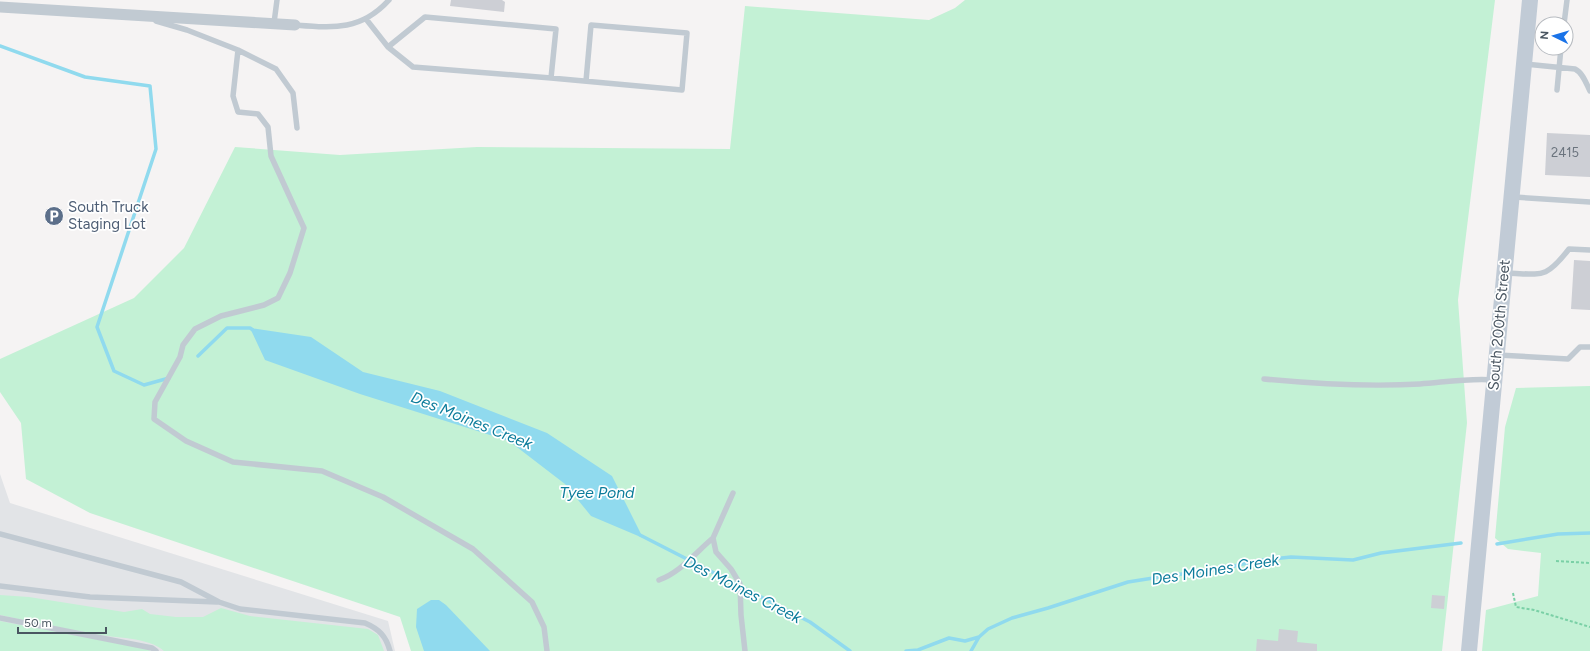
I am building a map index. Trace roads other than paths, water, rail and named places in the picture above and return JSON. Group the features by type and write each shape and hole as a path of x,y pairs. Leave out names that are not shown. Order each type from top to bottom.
{"main road":[{"name":"South 200th Street","path":"1469,651 1530,0"}],"street":[{"path":"0,7 137,14 296,25"}],"lane":[{"path":"274,23 277,0"},
{"path":"296,25 345,27 366,19 389,0"},
{"path":"1565,16 1567,0"},
{"path":"137,14 187,30 238,50 276,69 293,93 297,128"},
{"path":"388,48 425,17 556,29 551,78"},
{"path":"366,19 388,48 413,67 682,90 687,33 591,25 586,81"},
{"path":"238,50 233,96 238,112 258,114 268,127 271,156 304,228 290,274 278,298 264,305 221,316 196,329 183,345 180,357 155,402 154,419 186,441 233,462 322,471 383,497 473,549 532,602 544,627 547,651"},
{"path":"1557,90 1560,56"},
{"path":"1524,64 1559,67 1579,71 1590,91"},
{"path":"1512,197 1590,202"},
{"path":"1504,273 1542,274 1556,266 1569,249 1590,250"},
{"path":"1496,354 1568,359 1580,347 1590,347"},
{"path":"1264,380 1319,385 1365,385 1420,384 1471,378 1494,380"},
{"path":"659,580 669,577 682,567 713,538 733,494"},
{"path":"0,534 181,582 219,602 240,609 365,623 377,629 387,640 390,651"},
{"path":"713,538 716,552 731,569 740,584 741,615 745,651"},
{"path":"0,586 90,597 219,602"},
{"path":"0,618 152,648 156,651"}],"water":[{"name":"Tyee Pond","path":"250,328 311,337 363,372 440,391 547,433 612,476 643,538 591,516 565,484 509,441 360,394 265,360"},
{"path":"431,600 439,600 446,605 490,651 424,651 416,627 417,609"}],"waterway":[{"name":"Des Moines Creek","path":"0,46 85,77 150,86 156,149 97,327 114,371 144,385 169,378"},
{"name":"Des Moines Creek","path":"198,356 227,328 250,328 253,330"},
{"name":"Des Moines Creek","path":"1497,544 1558,534 1590,533"},
{"name":"Des Moines Creek","path":"640,535 810,622 850,651"},
{"name":"Des Moines Creek","path":"906,651 918,650 949,638 965,641 979,637 988,629 1012,618 1128,582 1222,569 1255,561 1291,557 1353,560 1381,553 1461,543"},
{"name":"Des Moines Creek","path":"971,651 979,637"}],"place":[{"name":"South Truck Staging Lot","path":"54,216"}]}
